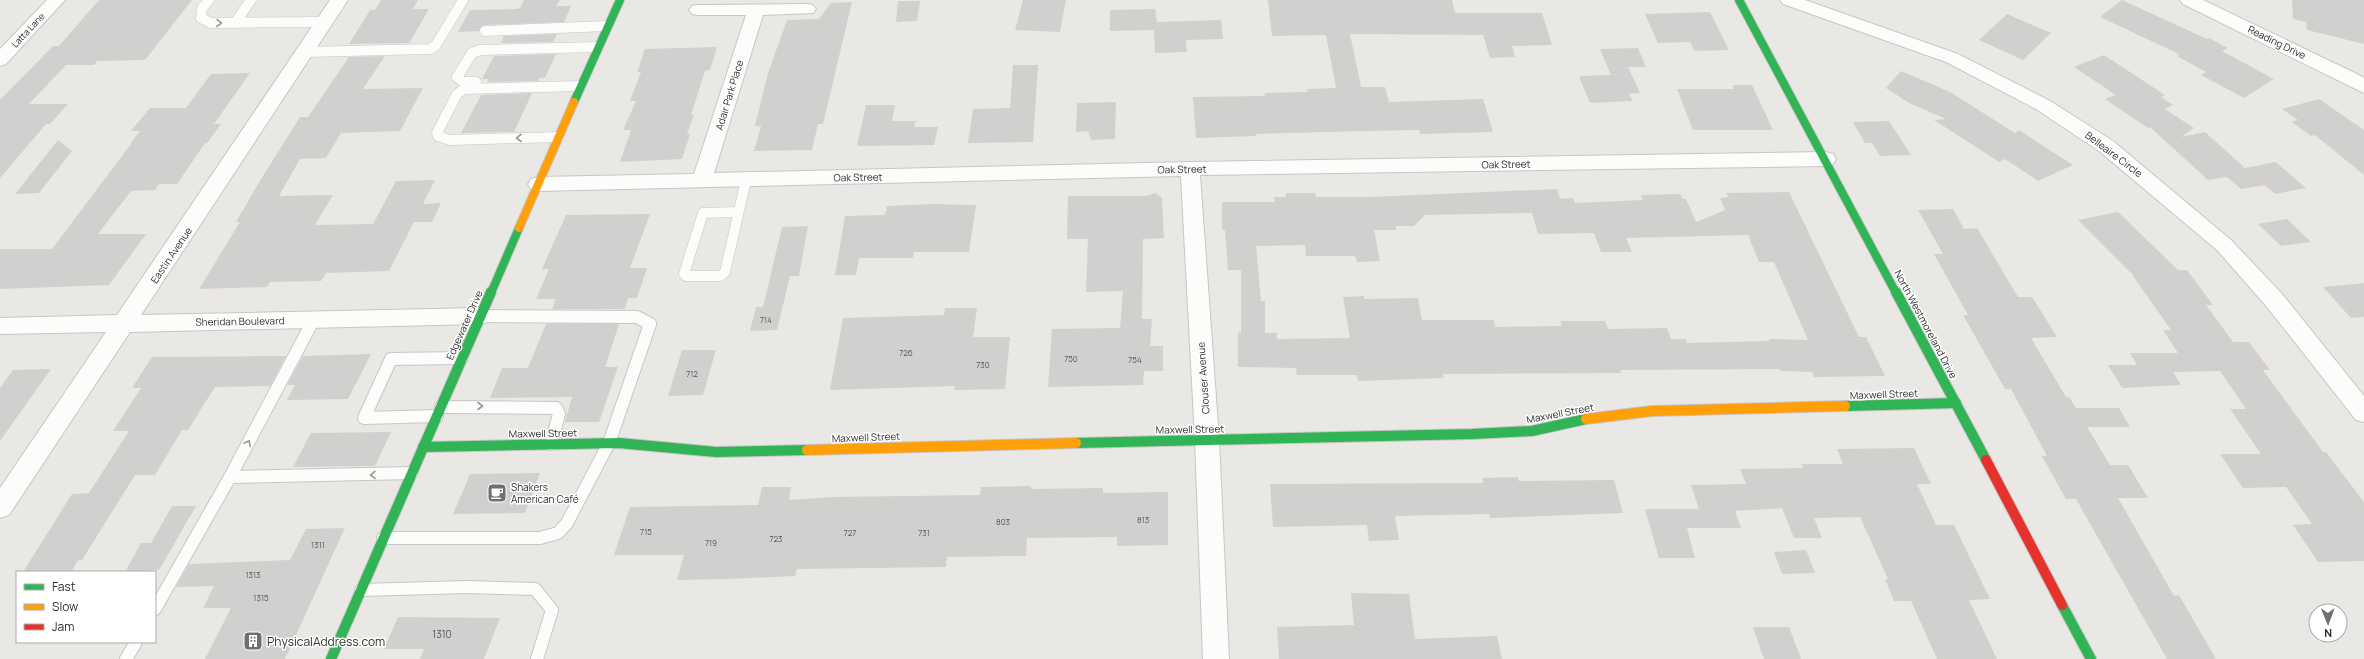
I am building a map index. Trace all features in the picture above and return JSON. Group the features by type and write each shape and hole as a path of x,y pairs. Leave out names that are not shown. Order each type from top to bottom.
{"street":[{"name":"Latta Lane","path":"0,60 56,0"},
{"name":"Eastin Avenue","path":"0,508 126,323 339,0"},
{"name":"Edgewater Drive","path":"331,659 558,137 620,0"},
{"name":"North Westmoreland Drive","path":"1743,2 2091,659"},
{"name":"Belleaire Circle","path":"1802,2 1952,58 2043,105 2106,146 2224,245 2275,301 2364,413"},
{"name":"Reading Drive","path":"2197,2 2360,82"},
{"path":"698,10 807,9"},
{"name":"Adair Park Place","path":"702,181 756,10"},
{"name":"Oak Street","path":"538,184 1190,169 1826,159"},
{"name":"Clouser Avenue","path":"1190,169 1207,439 1216,659"},
{"name":"Sheridan Boulevard","path":"0,326 313,321 480,316"},
{"name":"Maxwell Street","path":"423,447 609,443 716,452 1207,439 1472,434 1532,431 1595,417 1652,411 1956,403"}],"lane":[{"path":"209,0 202,8 201,18 211,23 325,22"},
{"path":"235,23 252,0"},
{"path":"305,52 430,49 436,45 463,0"},
{"path":"485,31 607,26"},
{"path":"582,83 463,82 457,77 472,53 480,50 598,46"},
{"path":"558,137 450,140 438,136 437,133 457,94 464,89 582,83"},
{"path":"737,212 703,213 684,274 686,276 723,275 738,222 737,212 746,180"},
{"path":"383,538 540,538 558,533 567,523 609,443 650,324 647,321 637,317 480,316"},
{"path":"156,607 230,477 313,321"},
{"path":"462,358 391,359 364,418 439,411 551,406 559,410 551,444"},
{"path":"230,477 412,473"},
{"path":"361,590 467,586 535,589 552,610 537,659"},
{"path":"126,659 135,643"}],"building":[{"path":"99,0 192,0 145,60 97,61 94,65 66,65 29,104 68,104 50,124 46,124 0,178 0,100 53,46 59,46"},
{"path":"381,0 418,0 413,9 429,9 409,43 349,44 370,10 375,10"},
{"path":"524,0 560,0 556,6 571,6 564,22 485,25 480,28 479,31 458,32 470,10 516,9 520,8"},
{"path":"1023,0 1066,0 1060,32 1015,30"},
{"path":"1268,0 1452,0 1455,13 1542,13 1552,45 1512,46 1515,57 1490,58 1483,35 1350,34 1361,87 1385,87 1389,102 1483,99 1493,132 1420,134 1419,130 1366,131 1256,134 1256,136 1196,138 1193,97 1265,96 1264,93 1308,92 1307,89 1336,88 1326,35 1272,36"},
{"path":"2122,0 2207,39 2209,38 2228,48 2222,51 2274,79 2244,98 2201,75 2206,72 2177,56 2179,54 2100,17"},
{"path":"2292,0 2364,0 2364,44 2307,30 2306,22 2293,19"},
{"path":"898,1 920,1 917,21 896,22"},
{"path":"852,2 823,124 818,124 812,150 754,151 761,126 755,126 768,73 787,20 819,19 831,3"},
{"path":"1155,9 1157,22 1221,20 1223,39 1186,40 1187,52 1155,53 1154,30 1110,31 1110,10"},
{"path":"1710,12 1729,50 1695,51 1690,42 1658,43 1645,14"},
{"path":"2007,14 2051,33 2023,60 1979,40"},
{"path":"557,34 553,42 501,43 504,36"},
{"path":"717,47 710,70 705,71 691,115 694,115 687,134 690,134 682,159 620,162 631,130 623,130 636,101 630,101 641,72 637,72 645,49"},
{"path":"1638,48 1646,67 1628,67 1640,93 1629,94 1633,101 1590,103 1579,76 1611,75 1600,49"},
{"path":"556,54 545,78 539,78 538,81 487,82 489,79 482,79 494,56"},
{"path":"2104,55 2165,95 2161,97 2173,105 2165,109 2194,128 2181,137 2205,132 2245,168 2276,162 2306,188 2275,194 2265,185 2241,189 2227,177 2208,180 2150,127 2148,128 2105,99 2116,95 2074,67"},
{"path":"385,56 363,89 423,88 400,131 341,133 326,158 300,159 279,196 333,195 315,225 373,224 396,181 435,180 423,204 441,203 432,222 414,222 389,271 326,273 321,281 270,282 267,287 199,289 240,222 236,222 261,179 300,117 308,117 349,57"},
{"path":"1013,65 1038,65 1033,142 968,143 973,109 1010,108"},
{"path":"1901,71 1950,92 2015,133 2019,130 2073,165 2038,181 2005,159 1999,162 1934,120 1946,119 1909,103 1886,88"},
{"path":"250,73 214,124 221,124 207,143 205,143 177,184 159,184 155,190 131,191 98,234 146,234 109,285 0,289 0,249 52,249 131,144 140,131 131,131 150,108 186,108 211,74"},
{"path":"1733,85 1752,85 1773,130 1693,130 1677,89 1734,89"},
{"path":"532,93 514,132 461,133 481,95"},
{"path":"2319,99 2364,130 2364,175 2315,135 2311,136 2292,122 2298,120 2282,109"},
{"path":"1116,102 1115,139 1091,140 1088,131 1076,132 1077,103"},
{"path":"866,105 895,105 892,121 916,121 914,127 938,127 934,145 857,146"},
{"path":"1889,121 1911,155 1880,156 1872,143 1865,143 1853,122"},
{"path":"58,140 72,151 39,193 15,194"},
{"path":"1557,189 1560,199 1573,198 1575,203 1643,200 1641,195 1680,194 1683,199 1686,199 1696,222 1725,210 1720,198 1729,197 1726,193 1789,192 1859,337 1866,337 1885,376 1814,377 1812,372 1781,371 1780,369 1620,370 1621,373 1443,374 1444,378 1358,381 1357,375 1297,375 1296,368 1238,367 1238,332 1241,333 1241,270 1228,270 1225,230 1222,230 1222,202 1275,202 1274,197 1286,197 1286,193 1315,193 1316,197 1371,197","holes":["1532,213 1538,234 1594,233 1601,252 1632,252 1626,238 1748,235 1759,262 1774,262 1808,340 1769,339 1769,341 1687,343 1686,339 1671,339 1667,328 1608,329 1605,321 1560,321 1562,326 1495,327 1494,320 1422,320 1418,298 1364,299 1364,296 1343,297 1350,338 1277,339 1277,333 1265,333 1265,301 1261,301 1256,246 1305,245 1306,256 1355,256 1357,262 1380,261 1374,230 1396,230 1396,226 1414,226 1425,215"]},
{"path":"1155,193 1162,198 1164,238 1143,239 1142,319 1152,319 1150,346 1163,346 1163,371 1144,371 1143,385 1048,387 1052,329 1120,328 1123,291 1086,292 1088,239 1067,239 1068,196 1146,196"},
{"path":"932,204 976,205 969,252 914,252 913,258 859,258 856,275 835,275 845,216 885,215 887,206"},
{"path":"1953,209 1964,229 1977,228 2018,297 2032,297 2057,337 2031,338 2066,397 2069,397 2076,408 2119,408 2130,427 2087,427 2110,465 2128,465 2148,498 2118,498 2174,596 2179,595 2216,659 2167,659 2076,499 2066,499 2042,456 2047,456 2011,389 2005,389 1963,315 1968,315 1934,254 1943,254 1918,210"},
{"path":"2118,212 2178,270 2187,270 2213,305 2206,305 2233,342 2249,342 2270,370 2263,370 2323,452 2326,452 2364,502 2364,561 2318,562 2293,525 2312,524 2286,487 2243,488 2220,454 2261,454 2230,409 2246,409 2220,371 2173,372 2181,385 2122,388 2108,365 2137,365 2130,353 2178,353 2163,330 2171,330 2134,276 2078,220"},
{"path":"650,214 630,268 647,268 637,298 628,298 625,309 552,309 556,299 536,299 549,269 542,269 566,215"},
{"path":"2287,219 2311,242 2281,246 2258,224"},
{"path":"808,226 799,276 790,276 777,330 750,331 756,307 763,307 782,227"},
{"path":"2364,283 2364,317 2351,318 2323,287"},
{"path":"945,308 977,308 973,337 1010,337 1005,389 954,390 955,386 830,390 843,318 944,315"},
{"path":"546,324 619,324 605,367 618,367 599,422 565,422 572,397 490,398 502,368 528,368"},
{"path":"682,350 716,350 703,395 668,396"},
{"path":"371,354 348,399 287,400 295,385 287,385 303,356"},
{"path":"286,356 270,386 215,387 188,430 182,430 155,475 135,475 82,560 78,560 72,571 24,571 72,494 89,493 129,431 113,431 141,388 132,388 152,357"},
{"path":"51,369 0,441 0,388 13,370"},
{"path":"391,432 375,466 293,467 311,433"},
{"path":"1914,448 1931,484 1917,484 1936,525 1954,525 1990,599 1969,600 1997,659 1937,659 1911,601 1894,601 1885,579 1888,579 1860,517 1814,518 1822,538 1794,538 1782,508 1735,511 1741,528 1687,528 1695,558 1659,558 1645,509 1699,509 1691,485 1746,484 1740,469 1803,468 1801,464 1843,464 1837,449"},
{"name":"Shakers American Café","path":"540,473 525,513 453,514 470,474"},
{"path":"1518,477 1519,481 1614,480 1623,513 1490,518 1489,514 1395,516 1399,540 1369,541 1367,525 1273,527 1270,484 1483,483 1482,478"},
{"path":"1031,486 1031,489 1103,488 1103,493 1168,492 1168,545 1117,546 1117,537 1027,538 1026,556 947,557 946,567 797,569 795,576 677,580 684,555 614,555 630,507 758,505 762,487 791,487 789,500 832,497 980,495 981,487"},
{"path":"172,506 196,506 159,570 126,571 141,543 151,543"},
{"path":"345,528 285,659 205,659 231,608 203,608 214,586 176,587 189,564 290,560 306,529"},
{"path":"1806,550 1815,573 1782,574 1774,552"},
{"path":"1351,593 1409,594 1415,639 1497,636 1502,659 1279,659 1277,627 1354,625"},
{"path":"398,617 500,618 484,659 420,659 424,649 384,649"},
{"path":"1753,627 1789,627 1801,659 1764,659"}],"traffic: fast":[{"path":"574,102 620,0"},
{"path":"1739,0 1986,460"},
{"path":"331,659 519,228"},
{"path":"1845,406 1956,403"},
{"path":"1076,443 1472,434 1532,431 1586,419"},
{"path":"423,447 619,443 716,452 807,450"},
{"path":"2062,605 2091,659"}],"traffic: slow":[{"path":"519,228 574,102"},
{"path":"1586,419 1652,411 1845,406"},
{"path":"807,450 1076,443"}],"traffic: jam":[{"path":"1986,460 2062,605"}],"place":[{"name":"Shakers American Café","path":"497,493"},
{"name":"PhysicalAddress.com","path":"253,641"}]}
